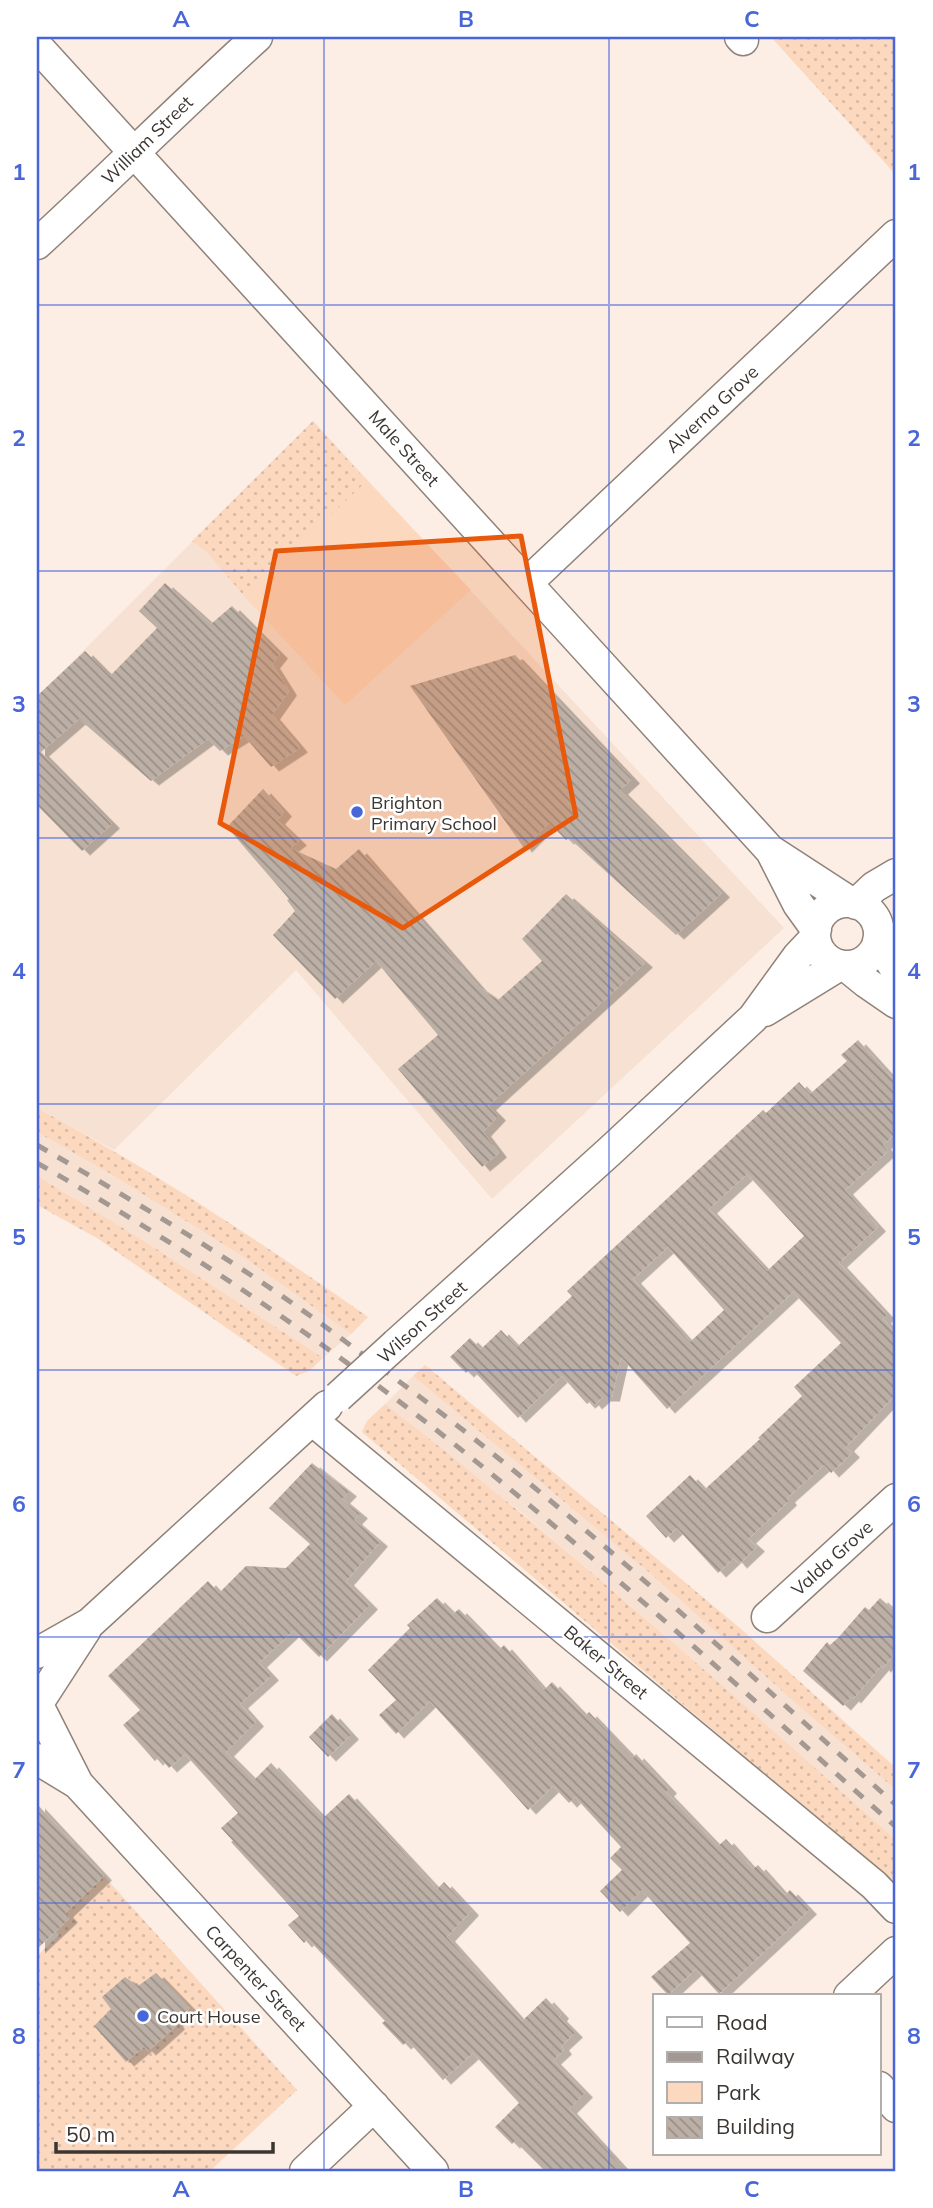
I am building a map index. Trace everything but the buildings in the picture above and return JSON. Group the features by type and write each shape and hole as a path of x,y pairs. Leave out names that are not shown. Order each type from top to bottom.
{"street":[{"name":"William Street","path":"37,244 257,37"},
{"name":"Male Street","path":"37,47 770,850 816,934"},
{"name":"Alverna Grove","path":"527,583 896,236"},
{"name":"Male Street","path":"770,850 853,903"},
{"path":"896,874 853,903 832,906 824,912 816,934 823,956 843,966 896,1003"},
{"path":"853,903 873,915 884,929 896,970"},
{"path":"843,966 867,959 874,951 884,929"},
{"name":"Wilson Street","path":"37,1653 90,1623 601,1160 753,1018 816,934"},
{"name":"Wilson Street","path":"753,1018 843,966"},
{"name":"Baker Street","path":"312,1420 874,1885 896,1908"},
{"name":"Valda Grove","path":"767,1618 896,1499"},
{"name":"Wilson Street","path":"39,1703 90,1623"},
{"name":"Carpenter Street","path":"39,1703 78,1784"},
{"name":"Carpenter Street","path":"37,1759 78,1784 433,2171"},
{"path":"851,1994 896,1952"},
{"path":"880,2088 896,2106"},
{"path":"305,2171 374,2106"}],"highlighted area":[{"path":"521,536 576,816 403,928 220,823 276,551"}],"shaded area":[{"name":"Brighton Primary School","path":"313,421 784,928 492,1199 296,970 114,1150 37,1108 37,697"},
{"path":"37,1132 109,1173 242,1256 351,1334 323,1358 141,1239 37,1176"},
{"path":"413,1376 651,1574 896,1790 896,1840 630,1605 522,1513 385,1404"}],"green space":[{"path":"771,37 896,37 896,175"},
{"path":"313,421 367,481 244,596 207,552 192,541"},
{"path":"367,481 471,590 345,705 244,596"},
{"path":"37,1108 122,1156 205,1208 368,1317 351,1334 242,1256 109,1173 37,1132"},
{"path":"37,1176 141,1239 323,1358 309,1371 296,1376 97,1238 37,1205"},
{"path":"425,1365 741,1629 896,1768 896,1790 651,1574 413,1376"},
{"path":"385,1404 580,1563 896,1840 896,1885 362,1432 367,1421"},
{"path":"104,1876 297,2090 210,2171 37,2171 37,1956 59,1935 56,1931 65,1913"}],"railway":[{"path":"37,1145 254,1277 446,1417 628,1567 896,1805"},
{"path":"37,1163 219,1274 336,1355 450,1441 604,1569 896,1827"}],"place":[{"name":"Brighton Primary School","path":"357,812"},
{"name":"Court House","path":"143,2016"}]}
